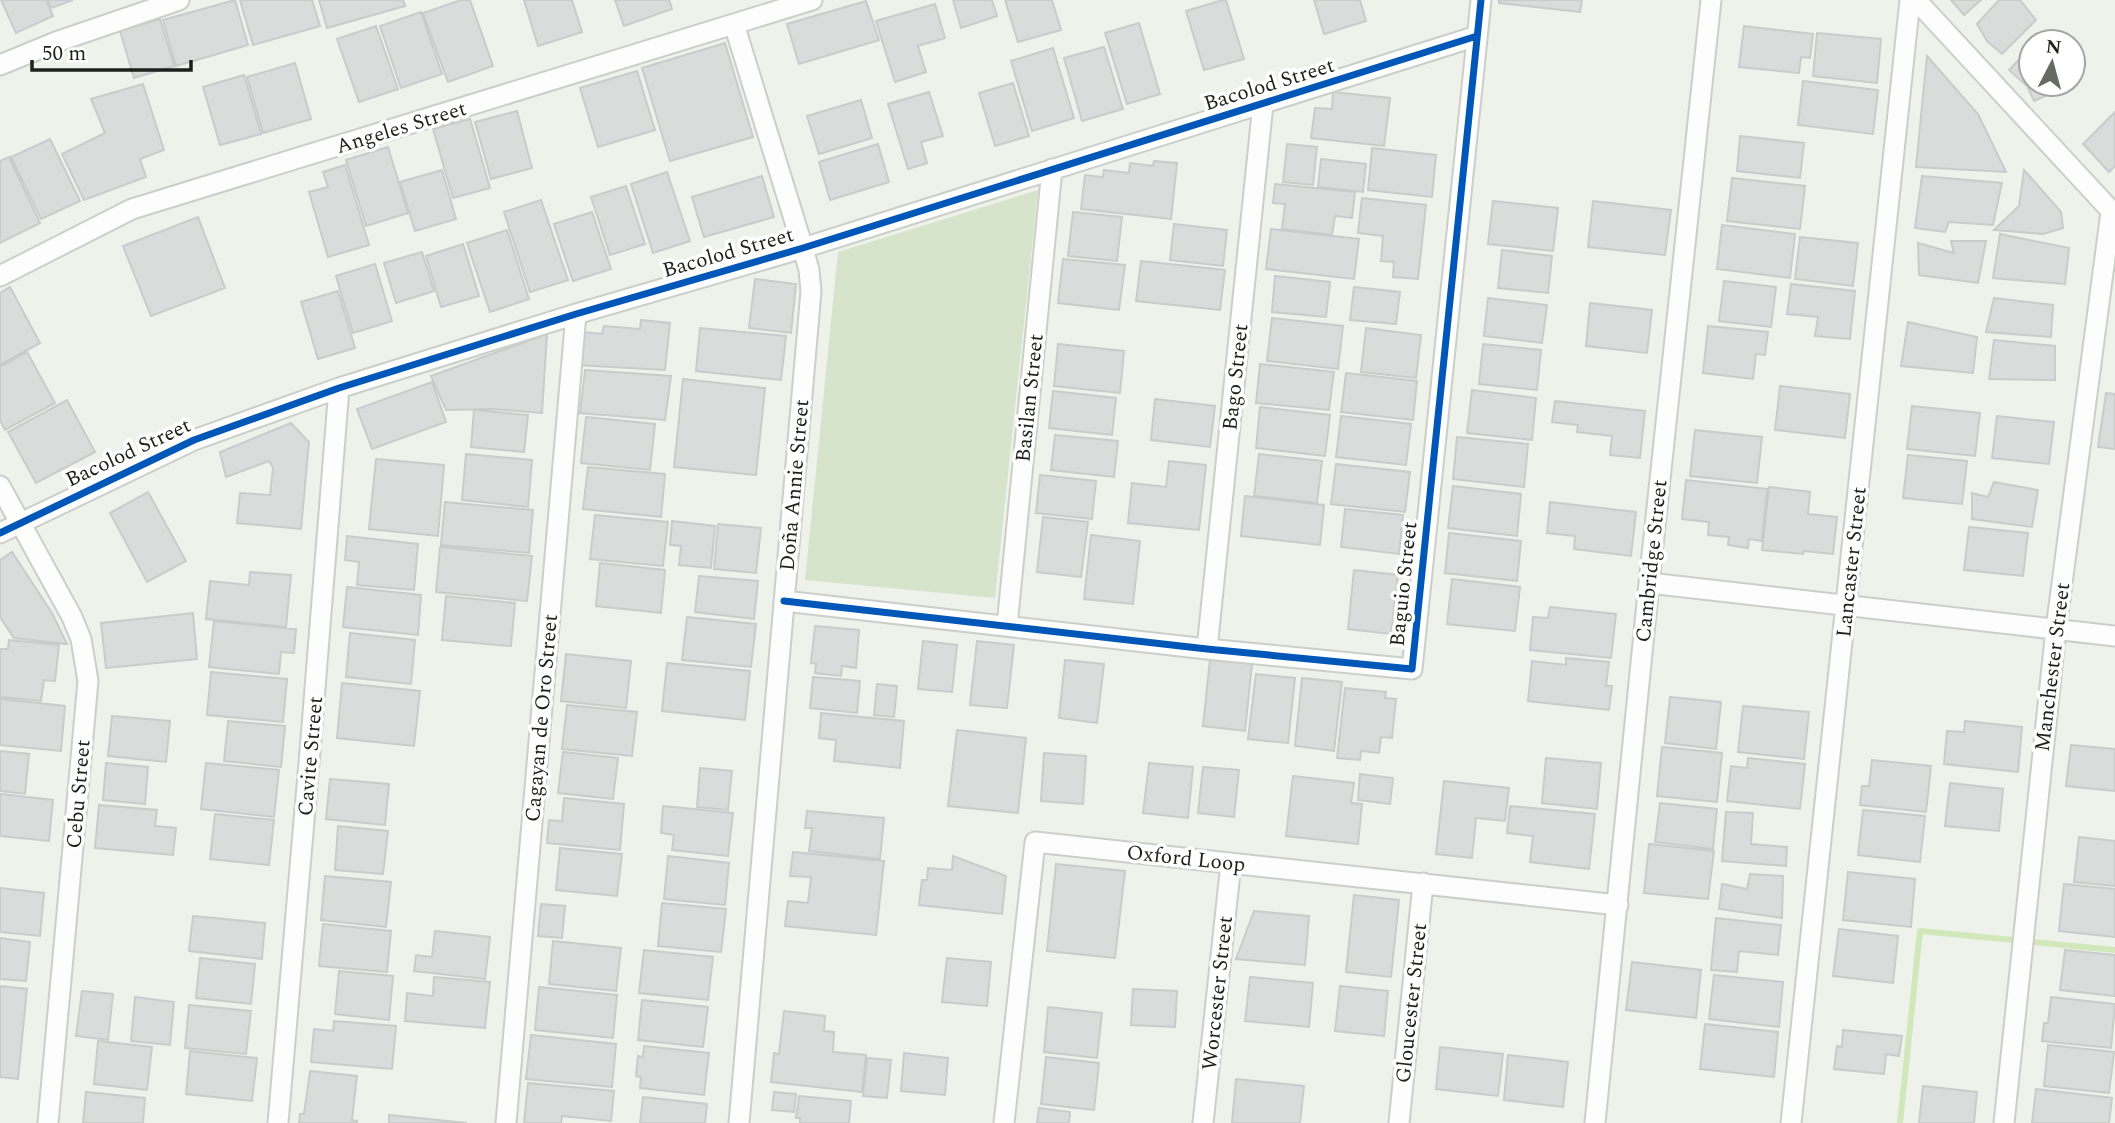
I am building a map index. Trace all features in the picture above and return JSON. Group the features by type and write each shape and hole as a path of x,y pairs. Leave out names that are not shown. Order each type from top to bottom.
{"street":[{"path":"0,65 56,42 179,0"},
{"name":"Angeles Street","path":"0,276 132,209 812,0"},
{"name":"Baguio Street","path":"784,601 1207,649 1412,669 1481,0"},
{"name":"Cambridge Street","path":"1595,1123 1711,0"},
{"name":"Lancaster Street","path":"1791,1123 1910,0"},
{"path":"1916,0 2113,214"},
{"name":"Doña Annie Street","path":"734,24 803,248 811,290 739,1123"},
{"name":"Bacolod Street","path":"0,533 194,440 339,388 576,314 803,248 1477,36"},
{"name":"Bago Street","path":"1207,649 1263,104"},
{"name":"Basilan Street","path":"1007,626 1052,169"},
{"name":"Manchester Street","path":"2004,1123 2056,629 2113,214"},
{"name":"Cagayan de Oro Street","path":"506,1123 576,314"},
{"name":"Cavite Street","path":"278,1123 339,388"},
{"name":"Cebu Street","path":"0,486 72,617 81,639 88,681 48,1123"},
{"path":"1649,583 2115,636"},
{"name":"Oxford Loop","path":"1004,1123 1035,842 1618,905"},
{"name":"Worcester Street","path":"1203,1123 1231,863"},
{"name":"Gloucester Street","path":"1399,1123 1423,883"}],"green space":[{"path":"1038,190 995,598 805,580 838,252"}],"building":[{"path":"1,0 46,0 53,16 16,33"},
{"path":"48,0 73,0 51,8"},
{"path":"235,0 248,45 176,66 163,20"},
{"path":"240,0 312,0 320,26 253,45"},
{"path":"319,0 403,0 405,6 327,28"},
{"path":"461,0 470,0 493,66 448,82 423,13"},
{"path":"524,0 572,0 582,32 538,46"},
{"path":"615,0 669,0 672,9 624,26"},
{"path":"953,0 992,0 997,16 961,28"},
{"path":"1005,0 1052,0 1061,30 1018,42"},
{"path":"1226,0 1244,59 1204,70 1186,11"},
{"path":"1314,0 1360,0 1366,21 1324,34"},
{"path":"1499,0 1582,0 1580,12 1499,3"},
{"path":"1951,0 1981,0 1964,15"},
{"path":"1999,0 2020,0 2036,20 2028,28 2017,28 2017,39 2002,54 1987,41 1977,24"},
{"path":"866,1 879,40 799,64 787,24"},
{"path":"935,4 945,38 918,46 926,72 895,82 876,21"},
{"path":"421,12 442,74 401,88 380,26"},
{"path":"160,19 174,66 134,78 120,31"},
{"path":"1139,23 1160,94 1127,104 1105,33"},
{"path":"376,26 398,89 359,102 337,39"},
{"path":"1744,26 1813,34 1810,58 1801,57 1799,73 1739,67"},
{"path":"1817,33 1881,39 1877,83 1813,76"},
{"path":"725,43 753,137 670,161 642,68"},
{"path":"1104,47 1123,109 1082,121 1064,58"},
{"path":"1053,48 1074,118 1032,131 1011,61"},
{"path":"1927,56 1978,114 2006,172 1916,167"},
{"path":"2017,62 2017,77 2009,70"},
{"path":"295,63 311,119 263,133 247,77"},
{"path":"637,71 655,130 598,147 580,88"},
{"path":"244,75 261,134 220,145 203,87"},
{"path":"1803,81 1878,90 1873,134 1798,125"},
{"path":"1013,83 1029,136 995,146 979,93"},
{"path":"143,84 164,150 140,159 146,177 84,200 62,154 105,133 91,99"},
{"path":"929,92 943,136 921,142 927,163 908,169 888,104"},
{"path":"1333,92 1390,98 1384,146 1311,138 1315,108 1332,109"},
{"path":"861,100 872,138 819,154 807,116"},
{"path":"517,111 532,168 491,179 475,122"},
{"path":"2115,112 2115,166 2109,172 2083,144"},
{"path":"470,119 490,188 453,198 433,129"},
{"path":"1740,136 1804,143 1800,178 1737,171"},
{"path":"50,139 80,201 41,219 11,157"},
{"path":"878,144 889,182 830,200 819,162"},
{"path":"1287,144 1317,147 1313,185 1283,182"},
{"path":"388,147 408,213 366,226 346,160"},
{"path":"1372,148 1436,155 1432,197 1368,190"},
{"path":"9,157 40,223 0,243 0,161"},
{"path":"1321,159 1366,164 1363,192 1318,187"},
{"path":"1154,161 1177,163 1171,219 1081,209 1085,175 1103,177 1104,170 1129,173 1130,163 1153,166"},
{"path":"345,165 369,245 328,257 309,192 328,187 323,172"},
{"path":"442,170 456,219 415,231 400,182"},
{"path":"2024,170 2061,212 2063,228 2043,234 1994,230 2019,206"},
{"path":"667,172 690,241 653,253 631,184"},
{"path":"762,176 774,217 704,237 692,197"},
{"path":"1922,176 2002,183 1993,225 1949,222 1945,232 1915,228"},
{"path":"1732,178 1805,186 1800,229 1727,221"},
{"path":"1275,184 1355,192 1352,218 1335,216 1332,235 1282,229 1285,204 1273,203"},
{"path":"626,186 645,244 610,255 591,197"},
{"path":"1362,198 1426,205 1418,279 1393,277 1394,262 1381,261 1383,236 1358,233"},
{"path":"541,200 568,280 530,292 504,212"},
{"path":"1493,201 1558,208 1553,251 1488,244"},
{"path":"1593,201 1671,210 1665,255 1588,247"},
{"path":"592,212 611,269 573,281 554,224"},
{"path":"1073,212 1122,217 1117,261 1068,256"},
{"path":"198,217 225,288 151,316 123,246"},
{"path":"1174,224 1227,230 1223,266 1170,260"},
{"path":"1722,225 1795,234 1790,278 1717,269"},
{"path":"1271,229 1359,239 1354,279 1266,269"},
{"path":"507,230 529,299 490,312 467,243"},
{"path":"2000,234 2069,248 2065,284 1993,278"},
{"path":"1800,237 1858,243 1853,286 1795,279"},
{"path":"1951,241 1986,241 1978,283 1919,275 1918,243 1954,253"},
{"path":"463,244 479,296 441,307 426,256"},
{"path":"1502,250 1552,256 1548,293 1498,288"},
{"path":"422,252 434,291 396,303 384,263"},
{"path":"1063,259 1125,265 1119,310 1058,303"},
{"path":"1141,261 1225,270 1220,310 1136,301"},
{"path":"375,264 392,321 353,333 336,276"},
{"path":"1275,276 1330,282 1326,317 1272,312"},
{"path":"755,279 796,284 791,333 749,328"},
{"path":"1724,281 1776,287 1771,327 1719,321"},
{"path":"1791,284 1855,291 1850,339 1815,336 1818,317 1787,314"},
{"path":"10,287 40,343 0,365 0,293"},
{"path":"1354,287 1400,292 1396,324 1350,320"},
{"path":"338,291 355,348 318,359 301,302"},
{"path":"1488,298 1547,305 1542,343 1484,336"},
{"path":"1994,298 2053,305 2051,337 1986,332"},
{"path":"1590,303 1652,310 1647,353 1586,346"},
{"path":"1272,318 1343,326 1338,369 1267,361"},
{"path":"641,320 670,323 665,370 577,365 583,332 602,334 604,326 640,329"},
{"path":"1908,322 1977,337 1973,373 1901,366"},
{"path":"1708,326 1768,332 1765,355 1756,354 1753,379 1703,373"},
{"path":"700,328 786,336 781,380 696,371"},
{"path":"1366,328 1421,335 1416,378 1361,372"},
{"path":"547,334 542,413 491,409 446,410 431,376"},
{"path":"1994,340 2055,346 2055,380 1989,379"},
{"path":"1058,344 1124,351 1120,393 1054,386"},
{"path":"1483,344 1541,350 1537,390 1479,384"},
{"path":"27,352 55,403 5,430 0,420 0,367"},
{"path":"1260,364 1334,372 1329,410 1256,403"},
{"path":"585,370 671,376 665,420 580,413"},
{"path":"1346,373 1417,381 1413,420 1341,412"},
{"path":"683,379 765,388 756,475 674,467"},
{"path":"432,382 446,422 372,449 357,409"},
{"path":"1780,386 1850,394 1845,438 1775,430"},
{"path":"1472,390 1536,398 1532,440 1467,433"},
{"path":"1053,391 1116,398 1112,435 1049,428"},
{"path":"2106,393 2115,394 2115,449 2098,447"},
{"path":"1155,399 1215,406 1210,447 1151,440"},
{"path":"67,400 95,452 36,483 8,432"},
{"path":"1555,401 1645,411 1640,458 1610,455 1612,436 1577,432 1578,425 1552,422"},
{"path":"1912,406 1980,413 1975,456 1907,449"},
{"path":"1260,407 1330,415 1325,456 1256,448"},
{"path":"474,410 528,415 524,452 471,447"},
{"path":"1341,416 1411,424 1406,465 1336,457"},
{"path":"1997,416 2054,422 2049,464 1992,458"},
{"path":"586,417 655,424 650,470 581,463"},
{"path":"291,423 309,442 301,529 237,523 240,493 270,495 273,468 269,461 226,477 220,452"},
{"path":"1695,430 1762,437 1757,483 1690,476"},
{"path":"1055,435 1118,441 1114,477 1051,470"},
{"path":"1457,437 1528,444 1524,487 1453,479"},
{"path":"466,454 532,460 528,507 462,500"},
{"path":"1259,454 1322,461 1317,503 1254,496"},
{"path":"1908,455 1967,461 1962,504 1903,498"},
{"path":"376,459 444,465 438,536 369,529"},
{"path":"1169,461 1206,465 1199,530 1128,523 1132,483 1166,487"},
{"path":"1336,464 1410,472 1405,512 1331,504"},
{"path":"588,467 665,474 661,517 583,509"},
{"path":"1040,475 1096,481 1092,519 1036,513"},
{"path":"1686,480 1767,489 1762,541 1749,539 1748,548 1728,545 1729,537 1708,535 1709,522 1682,519"},
{"path":"1994,482 2038,490 2032,527 1972,519 1972,493 1988,497"},
{"path":"1453,486 1521,494 1517,536 1448,528"},
{"path":"1769,487 1810,492 1808,514 1837,517 1833,554 1762,550"},
{"path":"148,492 186,561 147,582 110,513"},
{"path":"1245,496 1324,505 1320,545 1241,536"},
{"path":"445,502 533,510 529,553 441,545"},
{"path":"1550,502 1636,512 1631,556 1574,549 1575,536 1547,533"},
{"path":"1345,509 1403,515 1399,554 1341,547"},
{"path":"595,515 668,522 663,566 590,559"},
{"path":"1043,517 1088,522 1081,577 1037,572"},
{"path":"672,521 715,526 711,568 679,565 681,546 670,545"},
{"path":"718,524 761,528 756,573 714,569"},
{"path":"1969,527 2028,533 2023,576 1964,570"},
{"path":"1449,533 1521,541 1517,581 1445,573"},
{"path":"1091,535 1140,541 1133,604 1084,599"},
{"path":"347,536 418,544 414,590 357,585 359,562 345,560"},
{"path":"440,547 532,556 527,601 436,592"},
{"path":"12,552 52,613 67,644 14,638 0,617 0,560"},
{"path":"600,563 665,570 661,613 596,606"},
{"path":"1354,570 1398,575 1391,634 1348,629"},
{"path":"250,572 291,575 286,627 206,619 210,581 249,585"},
{"path":"699,576 758,581 754,619 695,612"},
{"path":"1452,579 1520,587 1515,631 1447,624"},
{"path":"347,587 421,595 418,635 343,627"},
{"path":"446,596 515,603 511,646 442,640"},
{"path":"1550,607 1616,614 1611,658 1530,650 1533,617 1548,618"},
{"path":"193,613 197,659 106,668 101,623"},
{"path":"687,617 756,624 751,667 682,660"},
{"path":"214,621 296,629 294,653 281,652 279,674 209,667"},
{"path":"815,626 859,630 856,668 842,666 841,676 815,673 816,664 811,663"},
{"path":"350,633 415,640 411,684 346,677"},
{"path":"9,640 59,645 55,681 44,680 41,701 0,697 0,649 8,649"},
{"path":"923,641 957,645 952,692 918,689"},
{"path":"977,641 1014,645 1007,708 970,705"},
{"path":"566,654 631,661 626,708 561,701"},
{"path":"1566,658 1609,662 1606,686 1612,686 1609,710 1528,701 1532,661 1566,665"},
{"path":"1210,659 1252,664 1245,731 1203,726"},
{"path":"1065,660 1104,664 1097,723 1059,718"},
{"path":"667,663 750,671 745,720 662,711"},
{"path":"211,672 287,679 283,722 207,715"},
{"path":"1256,674 1295,678 1288,743 1248,739"},
{"path":"813,677 860,681 857,713 810,708"},
{"path":"1302,678 1342,682 1334,751 1295,746"},
{"path":"342,683 420,691 414,746 337,738"},
{"path":"877,684 897,686 894,717 874,715"},
{"path":"1345,688 1386,692 1385,698 1396,699 1392,738 1381,737 1379,753 1361,751 1360,760 1337,758"},
{"path":"1670,697 1721,702 1716,749 1665,743"},
{"path":"0,699 65,706 61,751 0,745"},
{"path":"567,705 637,712 632,756 562,749"},
{"path":"1743,706 1809,712 1804,759 1738,752"},
{"path":"821,713 904,721 900,768 834,761 836,740 819,738"},
{"path":"112,716 170,721 166,762 108,756"},
{"path":"228,721 285,726 281,767 224,761"},
{"path":"1965,721 2022,727 2018,772 1944,764 1947,731 1964,732"},
{"path":"957,730 1026,738 1018,813 948,806"},
{"path":"2071,745 2115,749 2115,791 2066,786"},
{"path":"1662,747 1722,753 1717,802 1657,796"},
{"path":"0,751 29,754 25,794 0,791"},
{"path":"563,752 618,758 613,799 558,793"},
{"path":"1044,753 1086,756 1083,804 1041,801"},
{"path":"1546,758 1601,763 1597,809 1542,803"},
{"path":"1748,758 1805,764 1800,809 1727,801 1731,766 1747,768"},
{"path":"1872,760 1931,766 1926,812 1860,805 1862,786 1869,786"},
{"path":"106,763 148,767 145,804 103,800"},
{"path":"206,763 279,770 274,817 201,809"},
{"path":"1149,763 1193,767 1188,818 1143,813"},
{"path":"1203,767 1239,770 1234,817 1198,813"},
{"path":"700,768 732,771 728,810 697,807"},
{"path":"1360,774 1393,778 1390,804 1358,800"},
{"path":"1293,776 1354,783 1351,803 1362,804 1358,844 1286,836"},
{"path":"330,779 389,784 385,825 326,819"},
{"path":"1444,781 1509,788 1505,821 1476,818 1472,858 1436,854"},
{"path":"1950,783 2003,789 1999,831 1945,826"},
{"path":"0,794 53,800 49,841 0,836"},
{"path":"564,798 624,804 620,850 547,843 549,820 562,821"},
{"path":"1660,803 1717,809 1713,849 1655,842"},
{"path":"99,805 157,810 155,826 176,828 173,855 95,848"},
{"path":"663,806 733,813 728,856 672,850 674,835 661,833"},
{"path":"1510,806 1595,814 1589,869 1530,862 1533,836 1507,833"},
{"path":"1863,810 1925,816 1920,862 1858,855"},
{"path":"807,811 884,818 880,859 809,851 812,828 805,828"},
{"path":"1726,812 1753,813 1751,844 1787,847 1786,866 1722,861"},
{"path":"215,814 274,820 269,865 210,859"},
{"path":"338,826 388,831 383,874 335,870"},
{"path":"2079,837 2115,841 2115,886 2074,882"},
{"path":"1649,844 1714,851 1708,899 1644,893"},
{"path":"560,848 622,854 617,896 556,890"},
{"path":"793,852 884,861 876,935 785,926 788,901 808,903 811,877 790,876"},
{"path":"668,856 729,863 725,905 664,899"},
{"path":"953,856 1006,876 1002,914 919,905 922,880 927,880 928,868 952,870"},
{"path":"1056,864 1125,871 1115,958 1047,951"},
{"path":"1848,872 1915,879 1911,927 1843,920"},
{"path":"1750,874 1783,876 1782,918 1719,909 1722,884 1747,889"},
{"path":"325,876 391,882 386,927 321,920"},
{"path":"2064,884 2115,889 2115,937 2059,931"},
{"path":"0,888 44,893 40,936 0,932"},
{"path":"1354,895 1399,900 1391,977 1346,972"},
{"path":"662,903 726,909 721,952 658,946"},
{"path":"541,904 565,906 562,938 538,936"},
{"path":"1254,911 1309,916 1305,965 1236,959"},
{"path":"193,916 265,923 262,959 189,951"},
{"path":"1716,918 1781,925 1778,955 1739,951 1737,972 1711,970"},
{"path":"323,924 391,931 387,972 319,966"},
{"path":"1839,929 1898,936 1893,983 1833,976"},
{"path":"435,931 490,937 485,979 414,971 416,955 432,957"},
{"path":"0,938 30,942 26,981 0,979"},
{"path":"553,941 621,948 616,991 549,984"},
{"path":"644,950 713,957 708,1000 639,993"},
{"path":"2065,950 2115,955 2115,996 2060,990"},
{"path":"200,958 255,964 251,1004 196,998"},
{"path":"947,958 991,962 987,1006 942,1002"},
{"path":"1632,962 1701,970 1696,1018 1626,1010"},
{"path":"339,971 393,976 389,1020 335,1014"},
{"path":"1714,975 1783,982 1779,1027 1709,1019"},
{"path":"434,977 490,982 485,1028 405,1021 407,993 433,996"},
{"path":"1250,977 1313,983 1309,1027 1245,1021"},
{"path":"0,986 27,989 18,1079 0,1077"},
{"path":"1340,986 1388,991 1384,1036 1335,1031"},
{"path":"539,987 617,995 613,1038 535,1030"},
{"path":"1133,989 1177,991 1175,1027 1131,1025"},
{"path":"82,991 113,994 108,1040 76,1036"},
{"path":"135,997 174,1002 170,1045 131,1041"},
{"path":"2051,997 2115,1004 2111,1048 2042,1041 2044,1023 2048,1023"},
{"path":"642,1000 708,1007 703,1047 638,1040"},
{"path":"189,1005 251,1011 246,1054 185,1048"},
{"path":"1048,1007 1102,1013 1097,1058 1044,1052"},
{"path":"784,1011 825,1016 824,1031 834,1032 833,1052 866,1055 862,1092 771,1082 774,1053 779,1054"},
{"path":"334,1021 396,1026 392,1069 311,1062 314,1029 333,1031"},
{"path":"1705,1024 1778,1032 1774,1077 1700,1069"},
{"path":"1843,1030 1902,1036 1899,1056 1886,1054 1884,1074 1834,1069 1837,1046 1842,1047"},
{"path":"531,1035 616,1044 612,1087 526,1079"},
{"path":"98,1041 152,1047 147,1090 94,1084"},
{"path":"2048,1045 2114,1052 2109,1093 2044,1086"},
{"path":"644,1046 709,1053 704,1095 640,1088 641,1077 636,1076 638,1056 643,1057"},
{"path":"1440,1047 1503,1054 1498,1096 1436,1089"},
{"path":"190,1051 257,1058 252,1101 186,1094"},
{"path":"904,1053 948,1058 945,1095 901,1091"},
{"path":"1508,1055 1568,1062 1563,1107 1504,1100"},
{"path":"1046,1057 1099,1063 1094,1110 1041,1104"},
{"path":"867,1058 891,1060 887,1098 863,1096"},
{"path":"310,1071 357,1076 352,1120 357,1123 299,1123 300,1114 304,1114"},
{"path":"1236,1079 1304,1086 1300,1123 1232,1123"},
{"path":"528,1083 614,1091 611,1121 562,1116 561,1123 524,1123"},
{"path":"1923,1086 1977,1092 1974,1123 1919,1123"},
{"path":"2036,1089 2112,1098 2109,1123 2032,1123"},
{"path":"86,1092 145,1098 143,1123 83,1123"},
{"path":"774,1092 796,1094 794,1112 772,1110"},
{"path":"799,1096 851,1101 849,1123 800,1123 800,1118 796,1118"},
{"path":"643,1097 707,1104 705,1123 640,1123"},
{"path":"1039,1108 1070,1112 1069,1123 1037,1123"},
{"path":"389,1115 467,1123 389,1123"}],"waterway":[{"path":"1900,1123 1920,931 2115,950"}],"cycle path":[{"path":"784,601 1207,649 1412,669 1481,0"},
{"path":"0,533 194,440 339,388 576,314 803,248 1477,36"}]}
